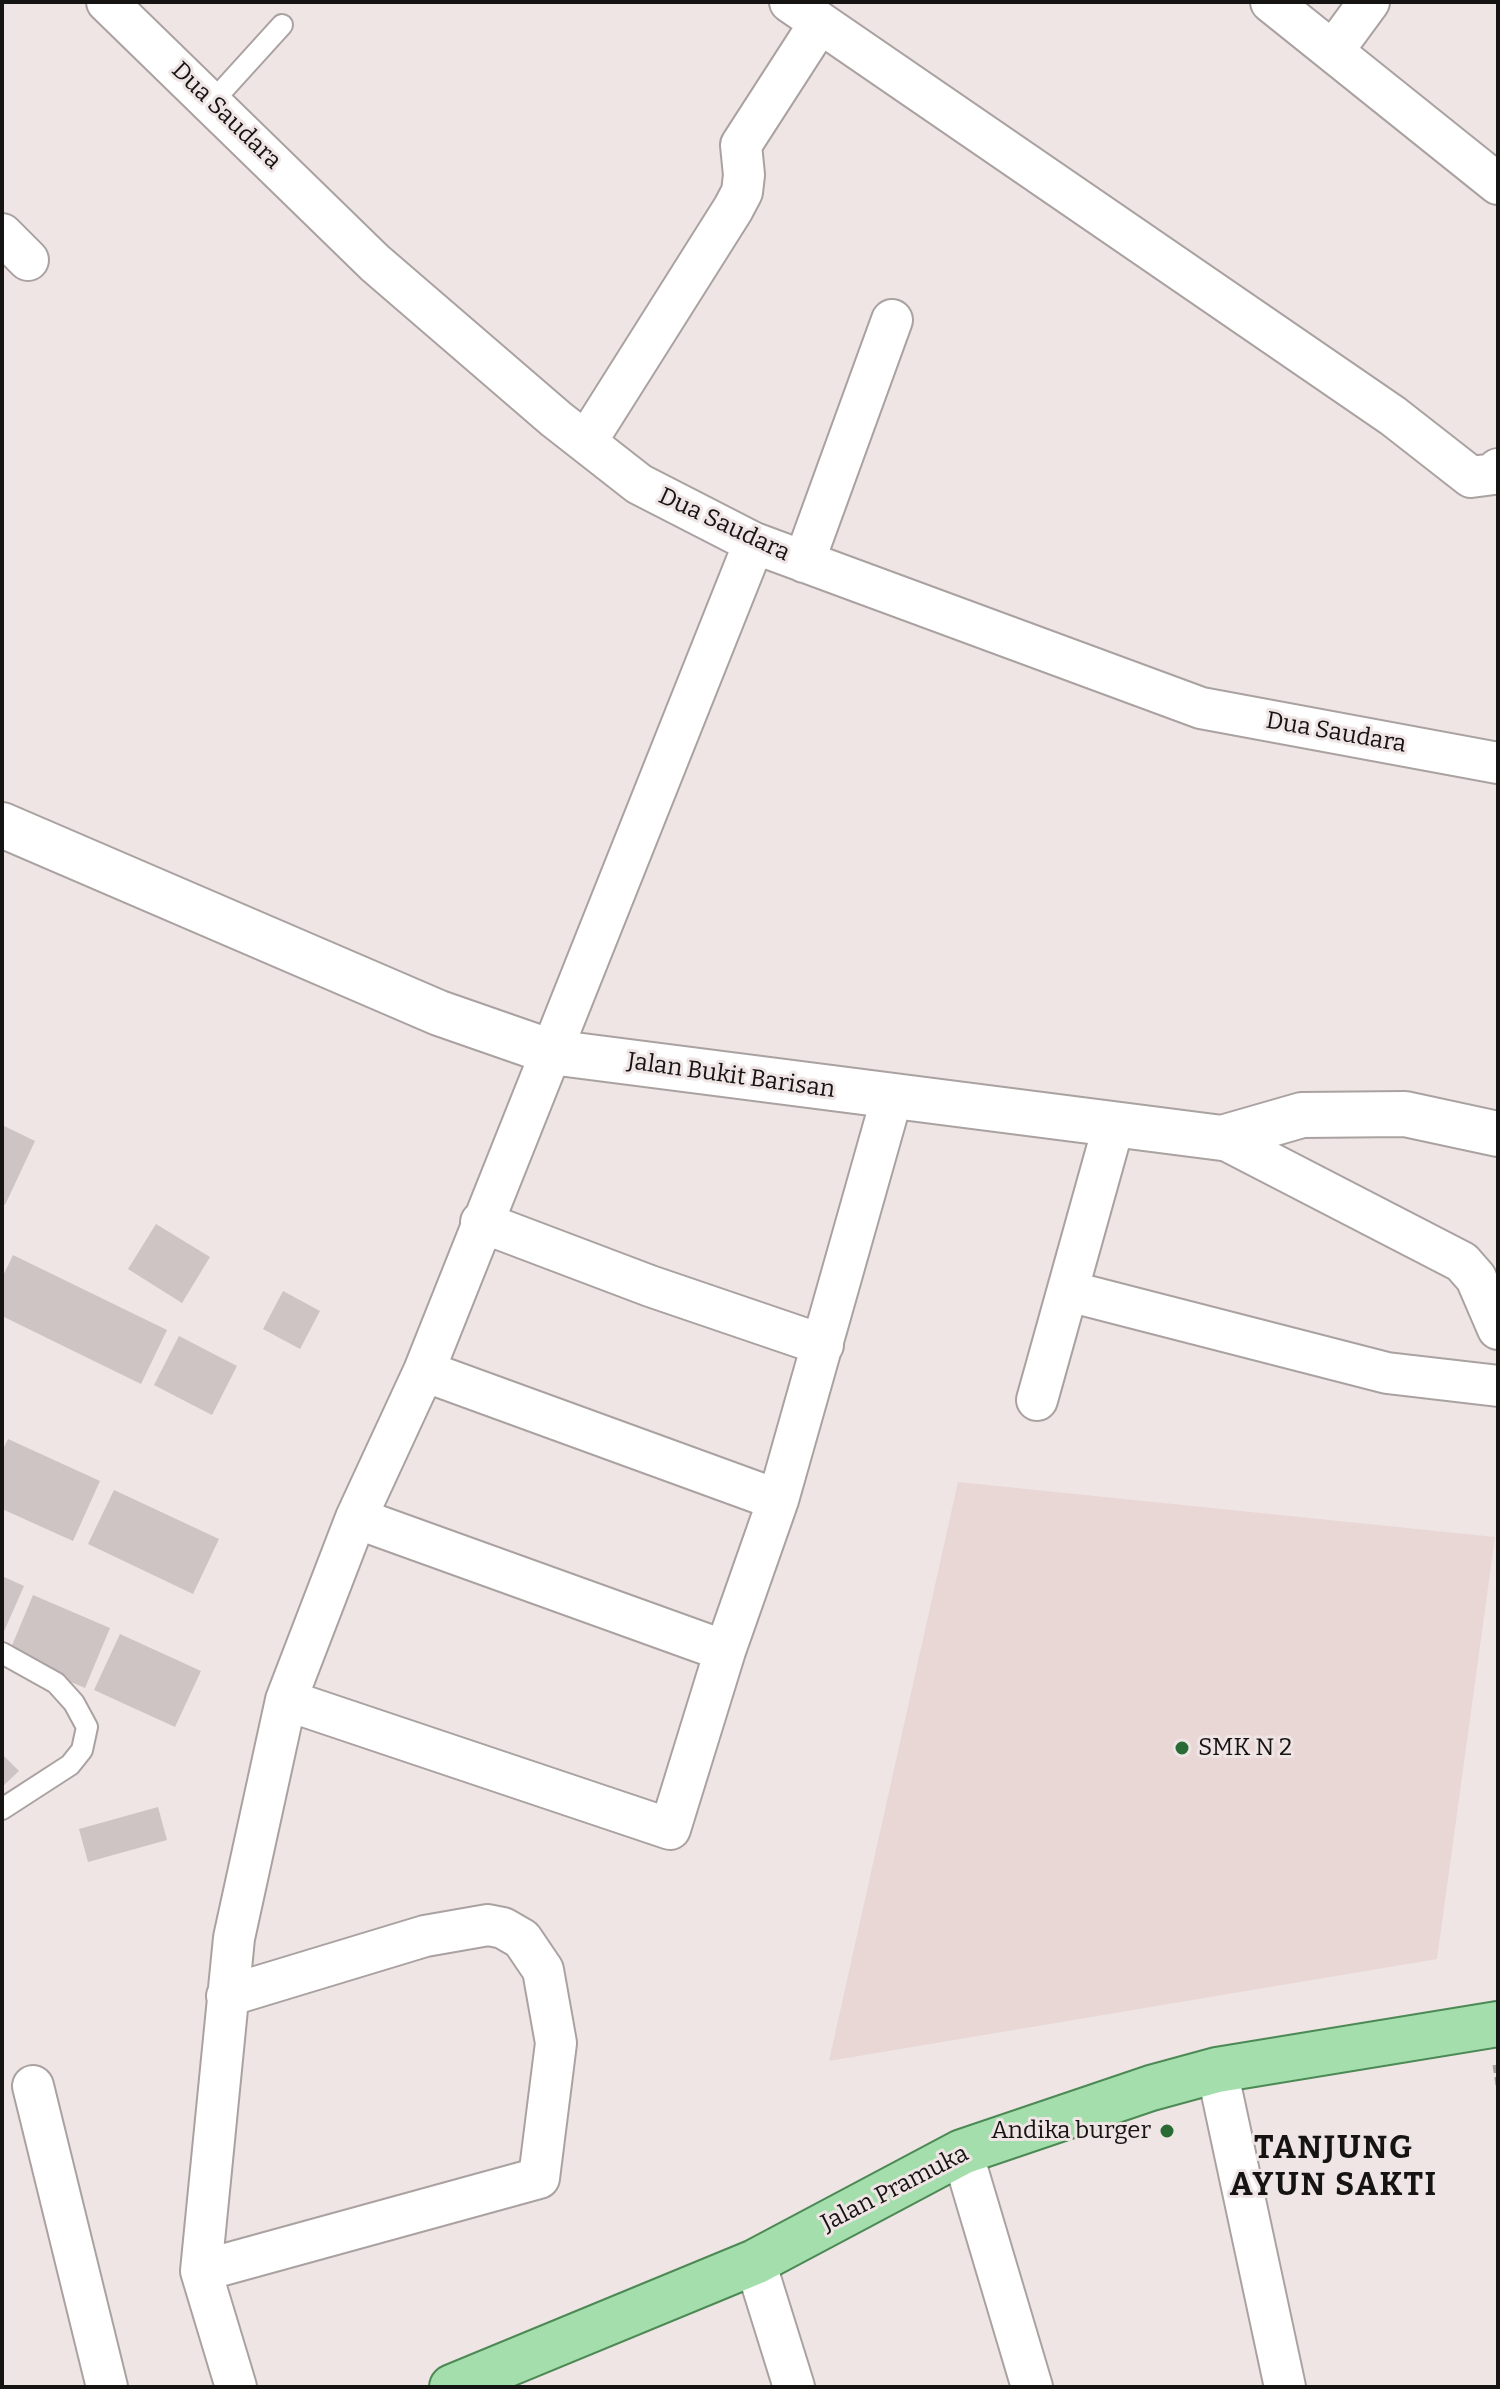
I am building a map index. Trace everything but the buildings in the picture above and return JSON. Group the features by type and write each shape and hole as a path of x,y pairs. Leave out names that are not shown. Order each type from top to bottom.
{"main road":[{"name":"Jalan Pramuka","path":"452,2387 755,2262 962,2152 1151,2088 1217,2070 1498,2024"}],"street":[{"name":"Dua Saudara","path":"107,2 213,101 375,263 639,484 754,543 1201,708 1498,763"},
{"path":"1271,2 1498,184"},
{"path":"1333,51 1369,2"},
{"path":"586,442 742,192 741,145 805,13 1393,416 1471,477 1497,474"},
{"path":"804,562 892,320"},
{"path":"236,2387 201,2271 234,1938 286,1700 356,1518 424,1371 754,543"},
{"name":"Jalan Bukit Barisan","path":"2,825 439,1013 551,1052 1222,1138 1302,1115 1405,1114 1498,1134"},
{"path":"286,1700 670,1829 725,1651 778,1500 892,1097"},
{"path":"1037,1400 1114,1124"},
{"path":"1222,1138 1462,1262 1476,1278 1498,1329"},
{"path":"481,1222 650,1286 823,1345"},
{"path":"1068,1291 1387,1373 1498,1386"},
{"path":"424,1371 778,1500"},
{"path":"356,1518 725,1651"},
{"path":"201,2271 539,2178 556,2043 543,1970 522,1939 503,1928 488,1925 425,1936 227,1996"},
{"path":"1217,2070 1285,2387"},
{"path":"33,2086 107,2387"},
{"path":"962,2152 1032,2387"},
{"path":"755,2262 794,2387"}],"lane":[{"path":"213,101 282,25"},
{"path":"2,1653 56,1683 74,1703 87,1727 82,1750 70,1765 2,1809"}],"shaded area":[{"name":"SMK N 2","path":"958,1482 1495,1537 1437,1959 829,2061"}],"place":[{"name":"SMK N 2","path":"1182,1748"},
{"name":"Andika burger","path":"1167,2131"}],"district":[{"name":"TANJUNG AYUN SAKTI","path":"1334,2168"}]}
